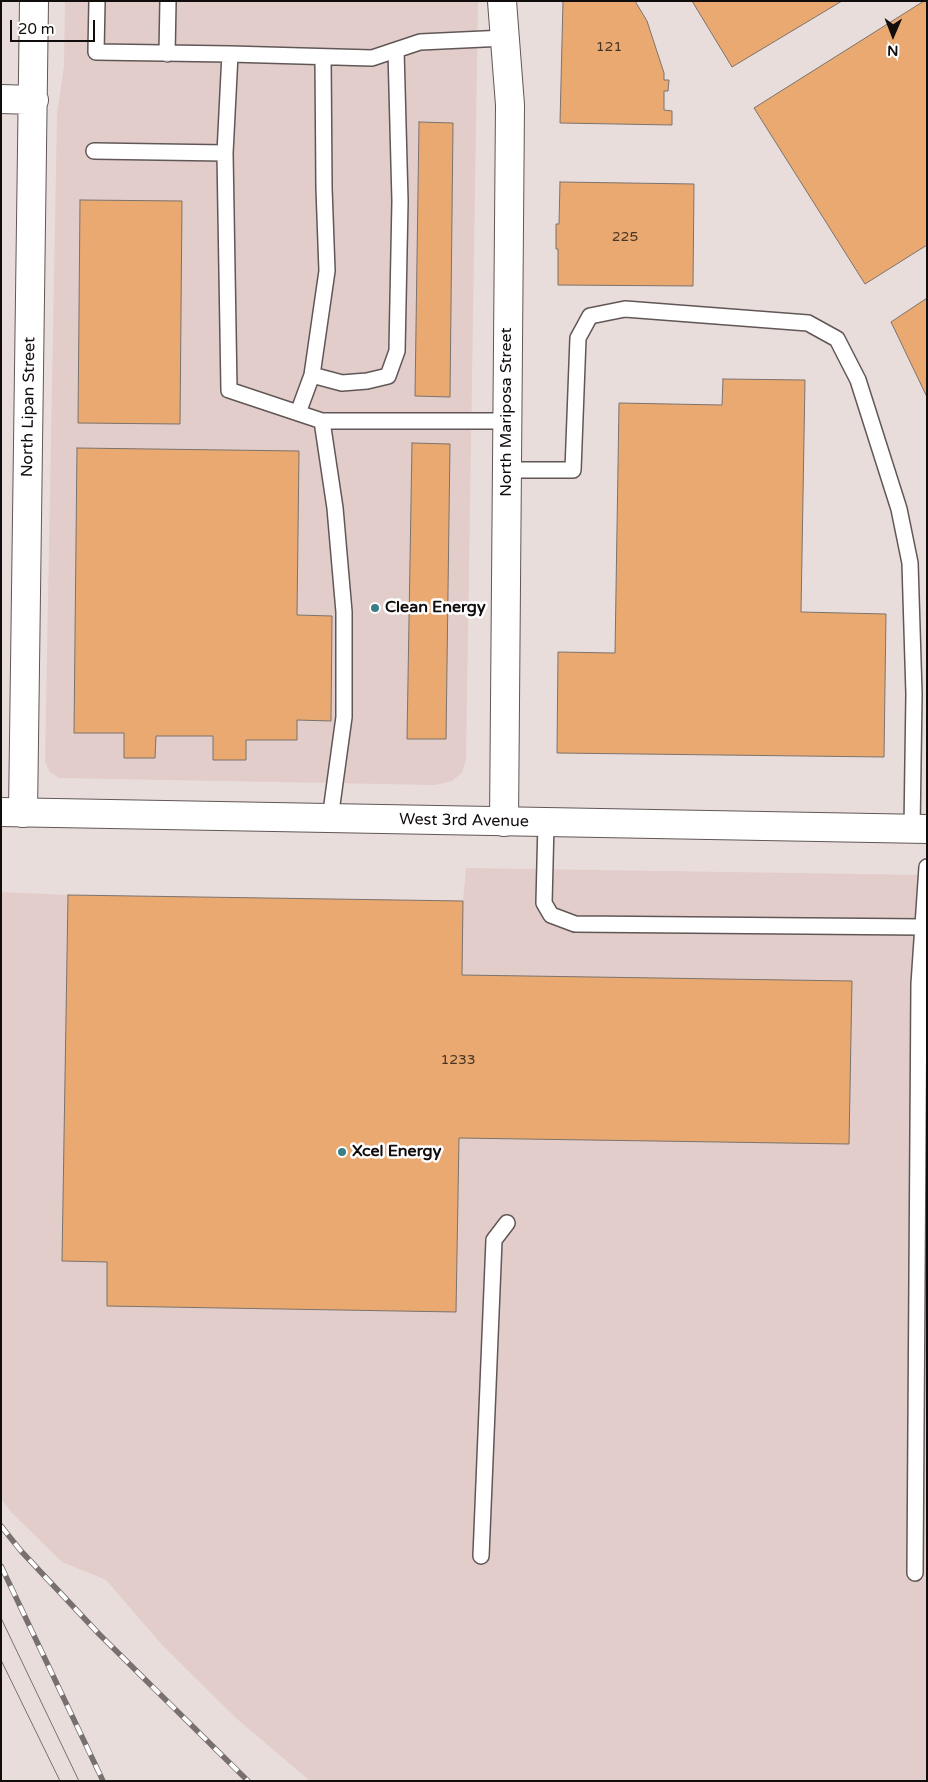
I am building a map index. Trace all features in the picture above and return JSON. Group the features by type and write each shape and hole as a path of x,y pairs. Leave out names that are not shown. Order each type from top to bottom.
{"street":[{"name":"North Lipan Street","path":"12,813 34,100 34,1"},
{"name":"North Mariposa Street","path":"502,1 510,105 504,822"},
{"path":"1,99 34,100"},
{"name":"West 3rd Avenue","path":"12,813 919,829"}],"lane":[{"path":"97,1 96,52 372,58 420,42 504,38"},
{"path":"166,54 168,1"},
{"path":"312,375 342,383 367,381 388,376 397,350 400,201 396,50"},
{"path":"230,54 225,153 229,390 322,421 507,421"},
{"path":"298,413 312,375 318,345 327,272 323,57"},
{"path":"94,152 225,153"},
{"path":"507,470 573,470 578,338 590,316 625,309 808,324 837,338 858,380 899,508 910,563 919,829"},
{"path":"322,421 335,508 344,612 344,717 330,819"},
{"path":"546,823 544,903 551,916 575,924 922,927"},
{"path":"915,1573 918,984 927,868"},
{"path":"481,1556 494,1240 507,1222"}],"shaded area":[{"path":"65,1 478,1 466,760 462,773 452,781 435,785 59,778 50,772 45,762 57,114 64,66"},
{"path":"466,868 927,875 927,1781 310,1781 236,1718 163,1646 106,1580 62,1562 10,1511 1,1498 1,892 68,895 463,901"}],"building":[{"path":"563,1 635,1 647,21 664,73 664,80 669,80 668,91 664,91 664,110 672,111 672,125 560,123"},
{"path":"692,1 842,1 732,67"},
{"path":"924,1 927,1 927,245 865,284 754,108"},
{"path":"419,122 453,123 450,397 415,396"},
{"path":"560,182 694,184 693,286 558,285 556,224 559,224"},
{"path":"80,200 182,201 180,424 78,423"},
{"path":"927,298 927,397 891,322"},
{"path":"723,379 805,380 801,612 886,614 884,757 557,753 558,652 615,653 619,403 722,405"},
{"path":"412,443 450,444 446,739 407,739"},
{"path":"77,448 299,451 297,615 332,616 331,721 297,720 297,740 246,740 246,760 213,760 213,736 156,736 155,758 124,758 124,733 74,733"},
{"path":"68,895 463,901 462,975 852,981 849,1144 459,1138 456,1312 107,1306 107,1262 62,1261"}],"tram line":[{"path":"1,1618 79,1781"},
{"path":"1,1660 60,1781"}],"railway":[{"path":"1,1526 21,1551 99,1634 248,1781"},
{"path":"1,1566 103,1781"}],"place":[{"name":"Clean Energy","path":"375,608"},
{"name":"Xcel Energy","path":"342,1152"}]}
